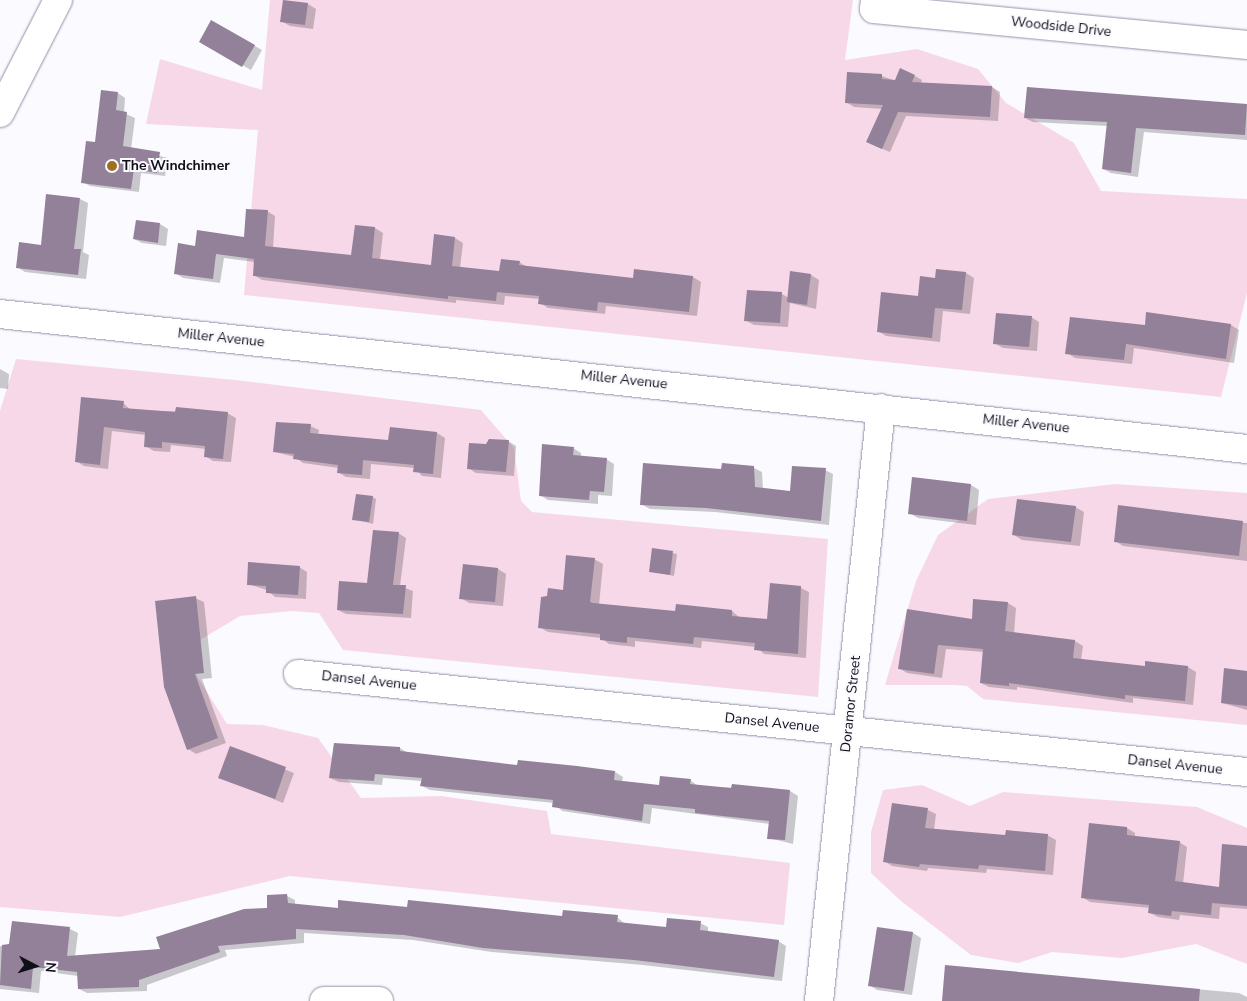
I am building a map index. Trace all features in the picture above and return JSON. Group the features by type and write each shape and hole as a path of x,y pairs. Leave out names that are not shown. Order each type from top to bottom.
{"street":[{"path":"0,113 58,0"},
{"name":"Woodside Drive","path":"875,5 1247,45"},
{"name":"Miller Avenue","path":"0,314 1247,449"},
{"name":"Doramor Street","path":"819,1001 881,408"},
{"name":"Dansel Avenue","path":"298,674 1247,772"},
{"path":"324,1001 378,1001"}],"shaded area":[{"path":"270,0 853,0 845,60 917,49 978,69 1006,103 1074,143 1101,191 1247,199 1247,293 1221,397 244,295 258,130 146,124 160,59 262,90"},
{"path":"16,359 235,380 481,410 514,448 521,501 532,512 828,539 818,697 343,650 319,613 291,611 240,616 200,640 192,668 227,724 263,725 318,738 361,798 441,796 547,811 551,834 790,863 784,925 290,876 120,917 0,907 0,411"},
{"path":"1115,484 1247,493 1247,725 983,699 967,686 885,685 916,581 938,535 988,499"},
{"path":"922,785 970,806 1003,792 1197,807 1247,828 1247,964 1196,944 1122,958 1052,952 1018,963 971,955 901,901 871,873 871,832 883,790"}],"building":[{"path":"283,0 308,3 305,25 280,22"},
{"path":"211,20 255,45 242,67 199,42"},
{"path":"900,68 915,75 912,82 992,86 990,117 898,112 882,149 866,142 883,105 845,103 847,72 882,74 882,79 895,80"},
{"path":"1027,87 1247,104 1245,135 1136,128 1131,173 1102,169 1107,122 1024,118"},
{"path":"101,90 118,92 116,110 127,112 123,146 160,152 157,173 134,169 131,189 81,183 86,141 95,142"},
{"path":"46,194 80,198 74,249 81,249 78,275 16,268 19,242 41,245"},
{"path":"246,209 268,210 265,246 351,255 355,225 375,227 372,258 431,265 434,234 455,237 452,266 499,271 501,259 520,261 519,265 633,278 634,269 693,276 689,312 598,302 597,311 538,304 539,296 497,292 496,301 448,296 448,299 253,276 254,259 216,254 213,279 174,274 178,243 195,246 197,230 244,237"},
{"path":"136,220 160,223 158,243 133,239"},
{"path":"936,269 966,272 962,310 935,308 932,338 877,332 881,292 918,296 920,276 935,278"},
{"path":"790,271 811,274 807,305 787,302"},
{"path":"747,290 782,292 780,323 744,321"},
{"path":"1146,312 1231,324 1226,359 1126,344 1124,360 1065,354 1070,317 1145,325"},
{"path":"996,313 1032,316 1029,347 993,344"},
{"path":"81,397 124,401 123,408 175,412 176,407 228,412 223,459 204,457 205,446 162,442 162,448 144,447 145,432 104,427 100,465 75,462"},
{"path":"276,422 311,424 310,433 388,440 390,427 437,432 433,474 413,472 414,465 363,460 362,475 337,473 338,465 293,459 294,454 273,452"},
{"path":"489,439 509,440 506,472 467,469 469,443 486,444"},
{"path":"542,444 574,447 573,455 607,458 604,492 590,491 589,500 539,496"},
{"path":"643,463 721,469 722,463 754,466 755,487 790,491 792,466 826,468 821,521 706,508 640,505"},
{"path":"912,477 971,484 967,521 908,514"},
{"path":"356,494 373,496 369,522 352,520"},
{"path":"1017,499 1076,506 1071,542 1012,535"},
{"path":"1118,505 1243,521 1239,556 1114,542"},
{"path":"373,530 399,532 393,585 406,585 403,614 337,610 339,581 367,583"},
{"path":"652,548 673,551 670,575 649,572"},
{"path":"566,555 595,558 590,602 593,603 675,611 676,604 732,610 732,616 767,619 770,583 801,586 798,654 754,650 755,643 694,637 693,644 627,637 627,643 600,640 600,634 538,628 541,597 547,596 548,588 563,590"},
{"path":"248,562 300,566 298,595 266,593 266,586 247,585"},
{"path":"463,564 498,568 495,602 459,599"},
{"path":"196,596 204,673 195,674 218,738 187,750 164,687 155,601"},
{"path":"973,599 1008,602 1005,631 1075,640 1073,658 1145,666 1145,661 1188,666 1185,701 1125,695 1125,699 1009,683 1009,686 980,683 983,649 938,645 934,674 898,669 907,609 972,619"},
{"path":"1224,668 1247,671 1247,706 1221,703"},
{"path":"334,743 400,747 400,751 517,765 518,760 577,766 615,771 614,780 659,785 660,776 691,779 690,784 731,788 732,784 790,790 785,840 767,839 769,821 695,813 695,809 644,804 642,821 552,807 553,800 420,786 422,778 375,774 374,781 329,778"},
{"path":"230,746 286,767 275,799 218,778"},
{"path":"892,803 928,808 925,828 1005,835 1006,830 1048,834 1045,871 979,865 978,869 920,864 919,867 883,862"},
{"path":"1089,823 1127,827 1127,835 1180,841 1175,881 1219,887 1222,844 1247,846 1247,906 1212,903 1211,915 1172,911 1171,916 1148,913 1149,905 1081,898"},
{"path":"287,894 288,903 338,908 338,900 407,907 408,900 562,916 563,910 618,915 617,922 666,927 667,918 701,921 700,930 779,940 774,977 634,960 483,948 404,935 296,929 296,939 218,946 220,952 139,980 139,987 78,989 77,972 33,967 31,989 0,985 2,945 9,944 12,921 70,927 67,956 160,949 156,937 244,909 267,908 267,895"},
{"path":"877,927 913,932 904,991 868,986"},
{"path":"945,965 1200,989 1199,1001 942,1001"}],"place":[{"name":"The Windchimer","path":"112,166"}]}
